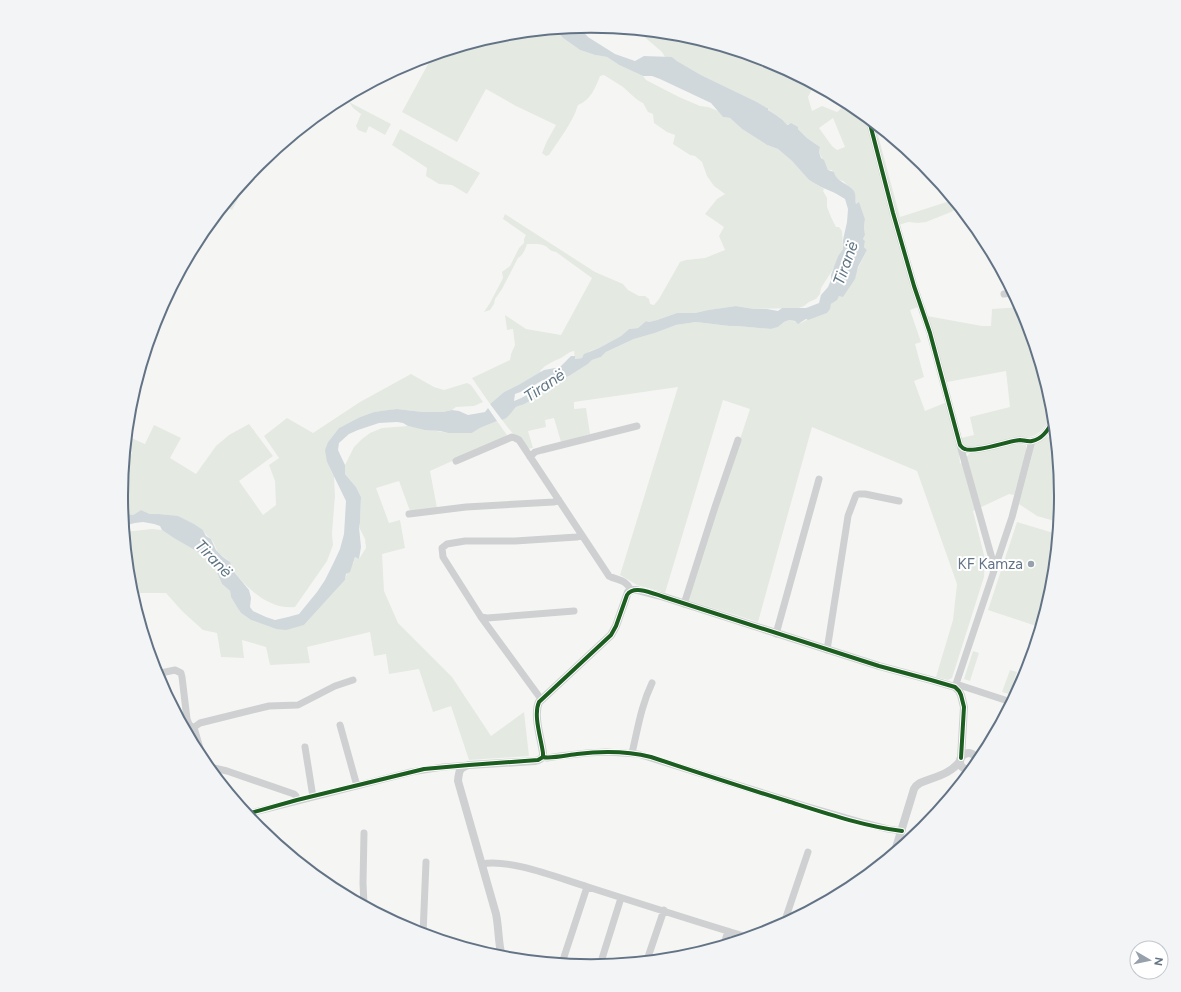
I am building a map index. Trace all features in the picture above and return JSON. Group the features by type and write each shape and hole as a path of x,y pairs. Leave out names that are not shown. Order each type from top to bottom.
{"street":[{"path":"871,128 893,213 914,286 930,333 993,562 992,578"},
{"path":"530,457 535,452 637,426"},
{"path":"960,445 963,449 969,450 1019,440 1032,441 1042,436 1049,428"},
{"path":"456,460 512,437 519,440 609,576 624,581 631,590"},
{"path":"684,604 738,440"},
{"path":"965,768 961,766 960,760 963,728 963,700 956,686 1012,517 1032,441"},
{"path":"776,634 819,480"},
{"path":"827,650 848,516 856,495 865,494 899,501"},
{"path":"409,514 466,507 554,502 559,500"},
{"path":"542,699 481,617 443,557 442,552 444,546 465,541 515,541 576,537 582,535"},
{"path":"987,540 994,548 999,547 1004,542"},
{"path":"543,757 544,753 537,712 538,705 542,699 611,635 616,626 627,594 631,590 637,590 684,604 879,666 1006,701"},
{"path":"481,617 487,618 574,611"},
{"path":"163,673 175,670 181,673 187,719 193,728 197,738"},
{"path":"193,728 200,723 269,706 298,705 335,686 353,680"},
{"path":"632,753 645,697 652,683"},
{"path":"340,725 357,786"},
{"path":"963,728 969,749 973,756"},
{"path":"306,747 313,797"},
{"path":"253,812 411,772 443,767 538,760 543,757 547,758 587,753 632,753 651,757 805,806 864,823 902,831"},
{"path":"898,842 916,786 951,770 957,765 964,754 967,753 973,756"},
{"path":"458,781 458,773 463,767 469,765"},
{"path":"443,767 448,768 453,772 458,781 498,920 501,950"},
{"path":"217,769 294,794 297,800"},
{"path":"941,774 963,771"},
{"path":"364,833 364,899"},
{"path":"787,915 808,852"},
{"path":"423,928 426,862"},
{"path":"482,864 495,862 522,867 738,934"},
{"path":"564,958 587,887"},
{"path":"602,959 621,898"},
{"path":"649,955 664,910"},
{"path":"726,938 728,931"},
{"path":"497,949 499,942"}],"shaded area":[{"path":"559,34 580,50 607,57 679,97 700,106 718,111 723,117 730,118 742,129 767,145 778,149 792,161 809,180 824,189 823,191 827,198 827,207 831,217 836,227 839,227 842,231 843,249 838,256 835,266 821,288 820,294 816,299 804,306 799,308 754,309 736,306 695,313 677,313 657,320 649,322 646,321 638,328 629,329 621,336 599,348 590,351 582,358 575,359 574,351 570,352 545,366 540,371 542,373 504,392 490,404 472,378 510,360 515,345 513,329 507,330 505,315 526,329 561,335 592,278 556,252 545,246 527,244 524,252 518,258 502,289 495,299 494,304 490,310 484,312 503,278 502,272 510,266 519,248 524,243 526,235 503,219 505,214 595,272 623,284 628,290 639,296 645,296 649,299 650,304 654,305 680,262 705,258 725,250 719,236 724,227 705,214 717,199 725,194 714,186 707,176 702,162 695,156 690,155 673,144 675,135 667,132 654,123 653,114 648,112 643,103 623,87 604,75 600,76 589,97 578,105 573,118 565,131 549,155 546,156 542,153 556,125 516,106 486,89 457,142 402,112 429,63 471,49 500,42"},
{"path":"644,36 681,42 710,49 768,68 812,90 808,97 812,111 822,106 837,112 842,107 870,128 918,307 910,310 921,342 915,344 924,377 914,381 925,411 947,402 959,452 960,464 970,453 979,450 1009,445 1026,445 1026,452 1014,495 1009,494 973,511 985,559 984,577 952,678 948,680 936,677 953,620 957,584 917,471 812,427 758,622 687,600 750,409 723,400 665,593 637,585 620,575 678,387 574,402 574,409 586,408 590,434 561,442 554,418 545,420 546,427 528,431 533,448 527,449 502,420 516,407 526,403 537,395 544,393 556,382 569,376 592,360 601,357 606,352 634,339 676,325 696,322 771,329 778,327 789,320 801,323 827,313 831,304 839,296 846,292 867,250 864,247 865,241 863,239 865,235 865,219 859,203 856,204 854,191 843,181 835,177 832,170 828,170 819,152 820,147 807,138 798,129 785,123 767,108 701,75 672,57 665,57 662,52","holes":["833,118 845,147 837,150 832,146 819,128"]},
{"path":"349,102 391,124 385,135 369,126 366,133 358,130 356,126 361,114 353,108"},
{"path":"400,129 480,173 467,194 452,185 439,184 426,176 427,168 392,145"},
{"path":"874,131 878,133 900,217 948,202 955,210 926,222 908,222 899,225"},
{"path":"243,190 232,210 228,208"},
{"path":"1013,307 1029,347 1038,376 1048,422 1034,436 1013,438 981,446 964,446 961,438 974,435 970,417 1010,407 1006,371 947,382 927,316 982,326 991,326 992,309"},
{"path":"411,374 434,387 444,390 467,383 471,385 483,402 474,406 456,407 452,410 443,412 423,412 397,409 374,412 360,417 339,428 328,442 327,462 334,476 335,496 332,533 333,545 327,561 295,607 278,606 254,593 236,574 233,567 220,554 203,530 167,515 150,514 141,510 133,515 128,514 128,466 129,459 132,453 130,450 131,438 145,444 154,425 181,438 170,458 196,474 216,446 229,435 249,424 273,456 239,481 263,515 276,505 275,481 269,465 279,458 264,436 287,418 313,433 360,402"},
{"path":"497,421 507,435 430,471 437,508 410,511 399,481 376,488 389,523 400,520 405,548 382,554 384,591 398,623 452,677 491,736 524,712 529,756 469,760 451,706 433,712 419,669 389,674 386,654 374,656 370,632 307,647 310,663 270,665 266,647 242,640 244,658 221,657 217,633 203,630 182,611 166,593 138,593 129,532 152,529 162,530 209,559 222,584 230,591 231,597 241,613 251,620 276,629 304,625 345,580 355,557 359,559 366,548 365,539 359,527 361,497 356,487 345,474 345,465 354,447 370,433 382,428 408,426 448,433 472,433"},
{"path":"1050,436 1053,466 1053,521 1037,516 1019,504 1035,444 1040,439"},
{"name":"KF Kamza","path":"1017,522 1052,533 1045,586 1035,626 988,610"},
{"path":"973,651 979,653 970,681 964,679"},
{"path":"1010,670 1017,672 1009,694 1002,692"}],"water":[{"name":"Tiranë","path":"585,33 588,37 615,54 635,61 644,56 672,57 701,75 768,108 768,110 788,125 791,123 798,127 798,129 807,138 820,147 819,152 821,158 824,160 828,170 834,172 837,178 854,191 856,204 859,202 865,219 865,235 863,239 865,241 864,247 867,250 858,267 855,279 843,297 839,296 837,300 831,304 827,313 808,320 806,319 798,324 795,321 789,320 778,327 771,329 696,322 676,325 634,339 606,352 601,357 592,360 569,376 556,382 555,385 548,388 544,393 537,395 525,404 516,407 502,420 490,404 504,392 544,370 555,368 558,369 571,356 575,356 575,359 582,358 584,354 621,336 629,329 638,328 646,321 649,322 657,320 677,313 695,313 736,306 778,311 782,308 806,308 819,303 821,295 828,287 831,280 831,275 838,256 843,249 848,209 845,199 809,180 792,161 778,149 767,145 742,129 730,118 723,117 711,103 660,79 652,76 643,76 619,65 607,57 580,50 559,34","holes":["543,380 545,381 523,397 514,401 515,394 526,390"]},
{"name":"Tiranë","path":"488,408 497,421 472,433 448,433 425,430 397,422 379,423 349,434 339,443 338,450 345,465 345,474 356,487 361,497 359,527 361,547 359,559 355,557 350,572 346,574 345,580 304,625 286,630 276,629 251,620 241,613 231,597 230,591 222,584 209,559 162,530 160,526 143,522 128,525 128,514 133,515 141,510 150,514 178,516 194,524 203,530 206,536 211,539 216,550 230,562 235,573 249,590 251,598 250,607 253,611 275,620 299,614 325,580 340,549 344,534 346,501 327,462 325,450 328,442 339,428 360,417 374,412 397,409 423,412 443,412 452,410 468,415 485,412"}],"cycle path":[{"path":"871,128 893,213 914,286 930,333 960,445 964,449 970,450 1020,440 1032,441 1042,436 1049,427"},
{"path":"543,757 537,720 537,707 539,702 611,635 616,626 627,595 634,590 639,590 650,592 879,666 955,687 961,695 964,707 961,758"},
{"path":"253,812 424,769 538,760 543,757 586,753 614,752 651,757 830,814 873,826 902,831"}],"place":[{"name":"KF Kamza","path":"1031,564"}]}
